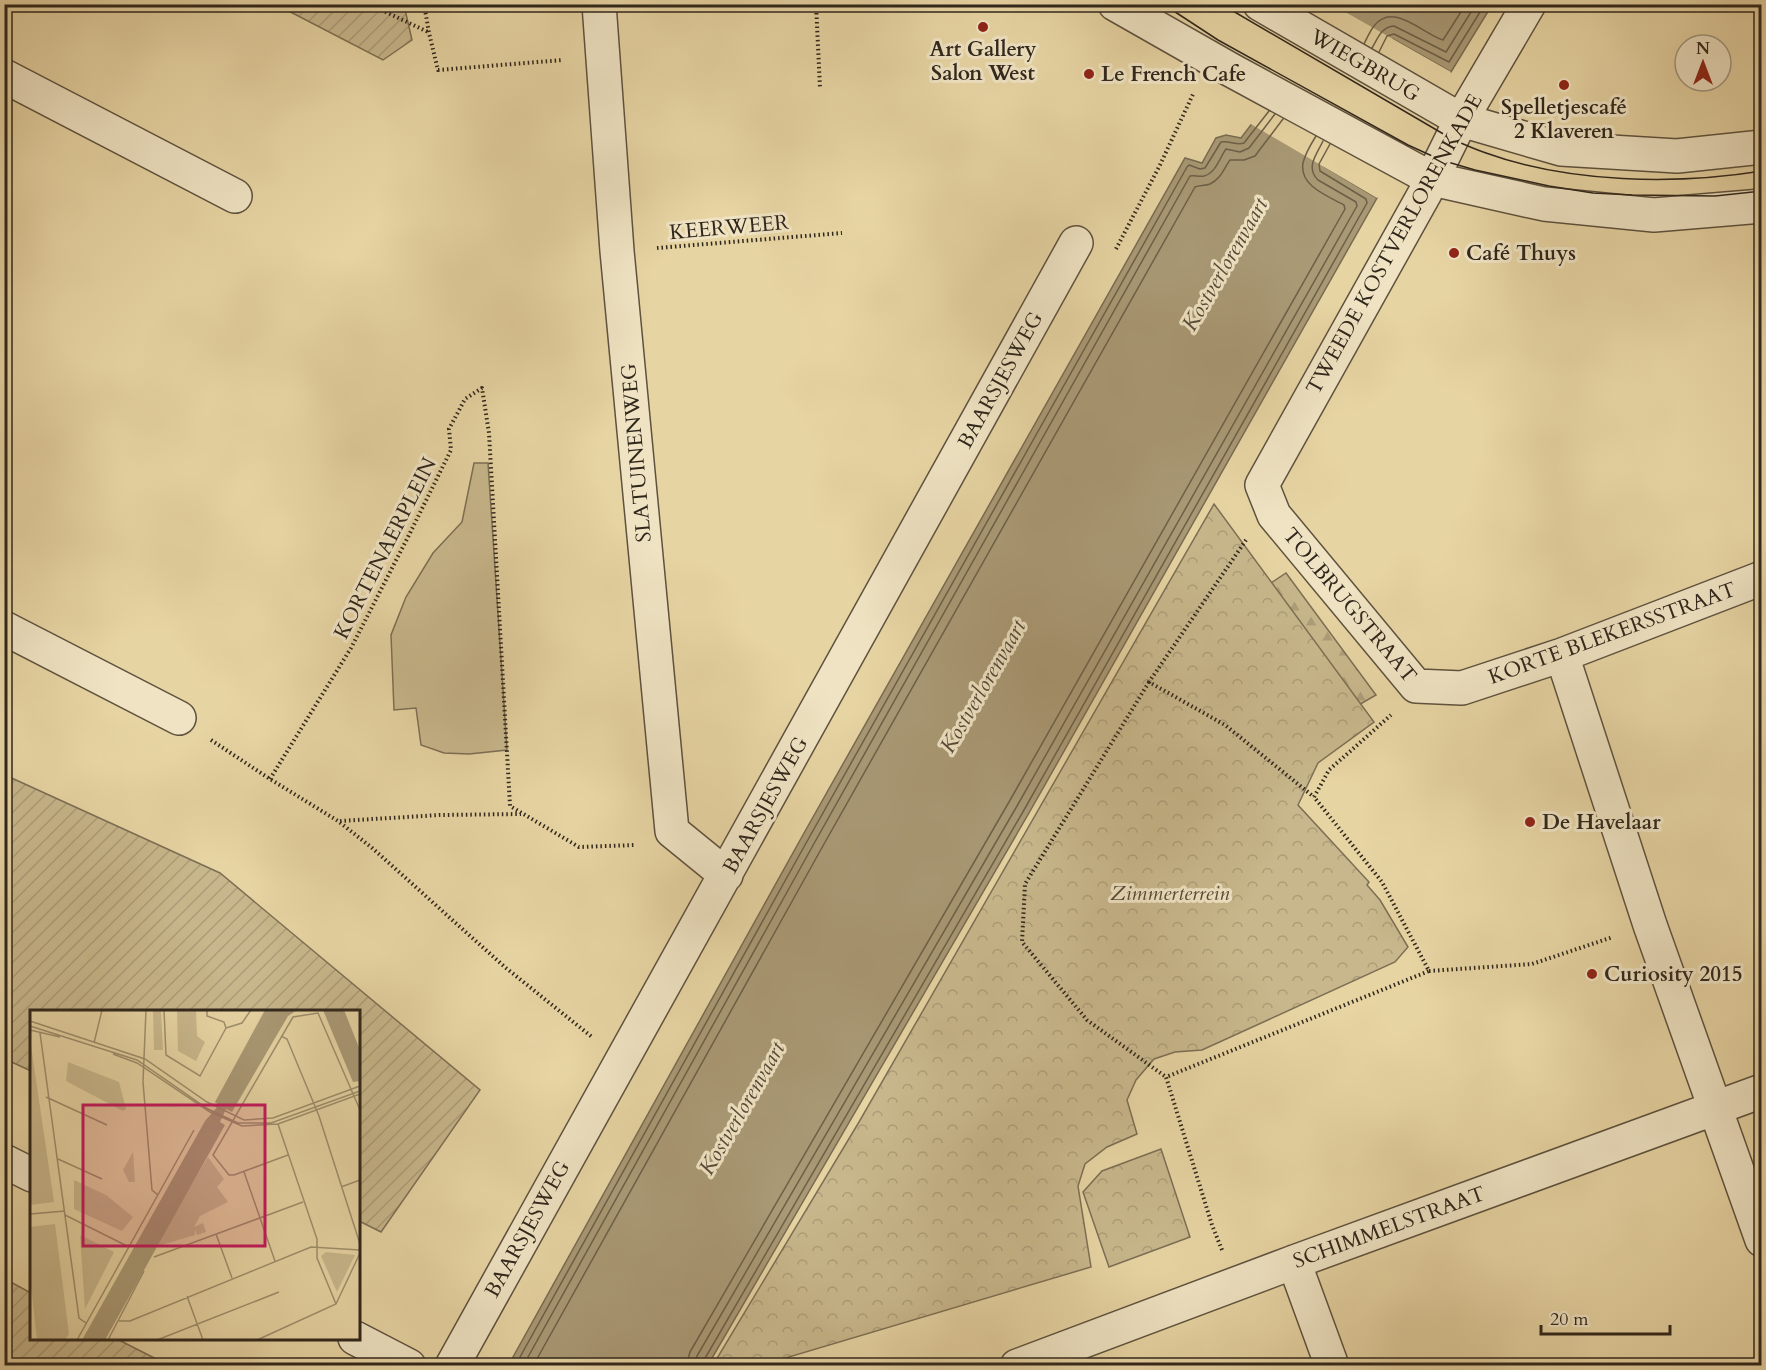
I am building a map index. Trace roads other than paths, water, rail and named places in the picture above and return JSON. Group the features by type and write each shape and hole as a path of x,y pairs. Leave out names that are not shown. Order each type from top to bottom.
{"street":[{"name":"SLATUINENWEG","path":"599,4 617,251 672,831 726,875"},
{"path":"1115,4 1432,179 1544,204 1654,215 1761,206"},
{"name":"TWEEDE KOSTVERLORENKADE","path":"1262,485 1432,179 1461,120 1529,4"},
{"name":"WIEGBRUG","path":"1263,6 1461,120 1561,149 1677,156 1761,147"},
{"path":"4,76 235,196"},
{"name":"BAARSJESWEG","path":"452,1365 1076,243"},
{"name":"TOLBRUGSTRAAT","path":"1262,485 1274,515 1416,686 1462,688"},
{"name":"KORTE BLEKERSSTRAAT","path":"1462,688 1562,655 1761,578"},
{"path":"4,628 179,718"},
{"path":"1562,655 1650,925 1761,1239"},
{"name":"SCHIMMELSTRAAT","path":"1017,1365 1761,1091"},
{"path":"4,1161 30,1174"},
{"path":"1293,1262 1332,1365"},
{"path":"359,1340 409,1365"}],"water":[{"name":"Kostverlorenvaart","path":"1323,5 1492,5 1451,72 1393,39 1325,167 1377,198 1029,813 708,1365 508,1366 804,833 1185,158 1202,163 1216,138 1226,135 1241,138 1260,113"}],"tram line":[{"path":"1163,4 1218,40 1408,145 1441,160 1475,170 1593,193 1715,196 1762,191"},
{"path":"1221,4 1452,139 1518,163 1587,176 1622,178 1694,178 1762,171"}],"place":[{"name":"Art Gallery Salon West","path":"983,27"},
{"name":"Le French Cafe","path":"1089,74"},
{"name":"Spelletjescafé 2 Klaveren","path":"1564,85"},
{"name":"Café Thuys","path":"1454,253"},
{"name":"De Havelaar","path":"1530,822"},
{"name":"Curiosity 2015","path":"1592,974"}],"park label":[{"name":"Zimmerterrein","path":"1170,893"}]}
